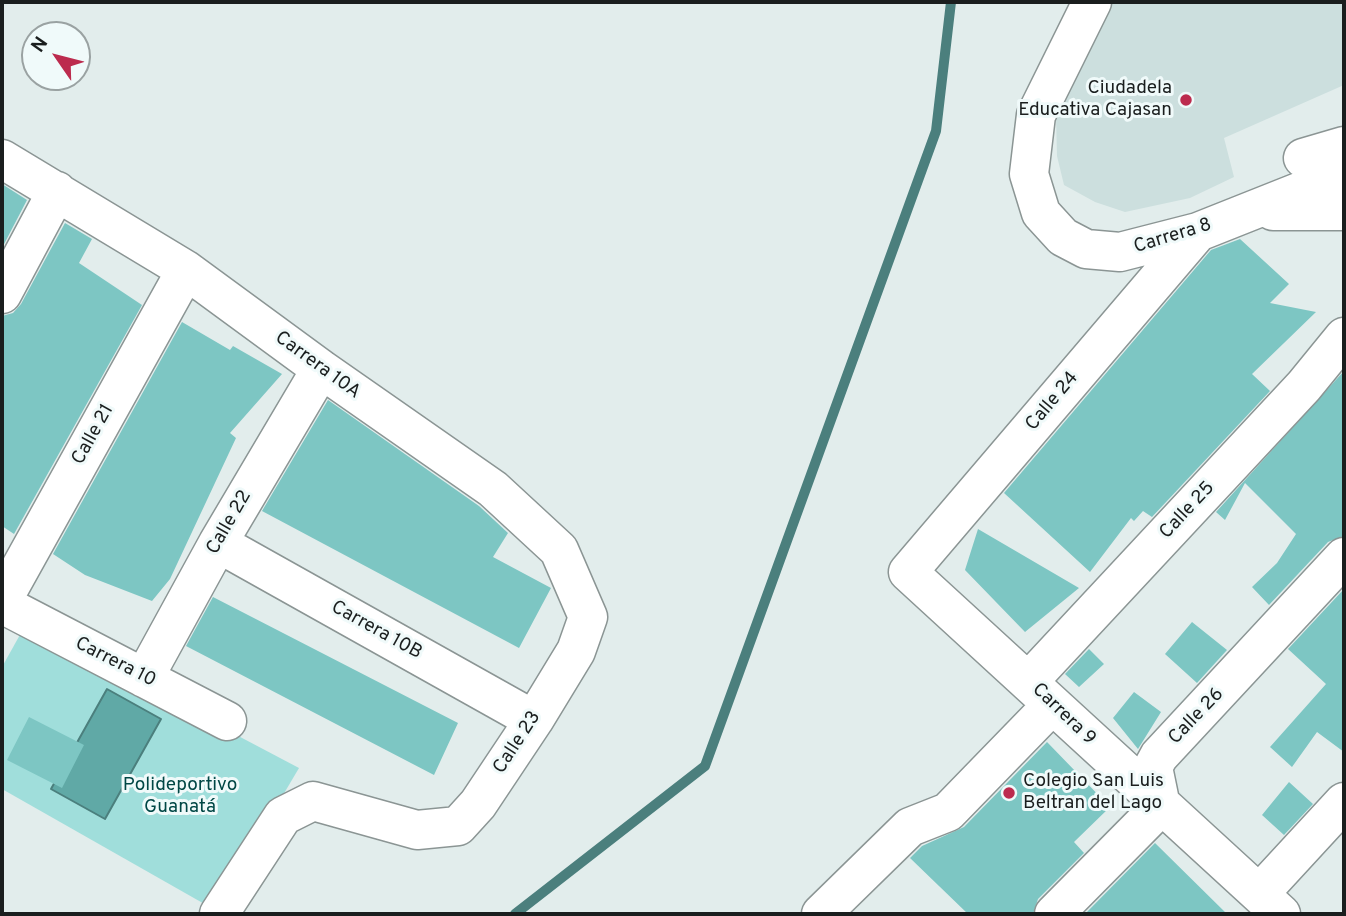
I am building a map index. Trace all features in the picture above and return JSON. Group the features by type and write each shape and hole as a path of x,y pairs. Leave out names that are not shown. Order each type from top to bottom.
{"street":[{"name":"Carrera 8","path":"1092,2 1036,115 1029,174 1041,213 1063,237 1086,249 1121,252 1198,232 1344,174"},
{"path":"1303,158 1344,146"},
{"name":"Carrera 10A","path":"2,159 186,270 321,369 493,489 559,550 588,617"},
{"path":"2,293 57,191"},
{"name":"Carrera 8","path":"1250,211 1344,211"},
{"name":"Calle 24","path":"908,572 1198,232"},
{"name":"Calle 21","path":"2,603 186,270"},
{"name":"Calle 25","path":"821,914 910,827 948,812 1040,694 1344,337"},
{"name":"Calle 22","path":"144,678 218,542 321,369"},
{"name":"Carrera 10B","path":"218,542 534,720"},
{"name":"Calle 26","path":"1161,806 1153,767 1159,756 1344,557"},
{"name":"Carrera 9","path":"908,572 1270,904"},
{"name":"Carrera 10","path":"2,603 227,721"},
{"name":"Calle 23","path":"219,914 283,816 313,801 416,830 458,826 478,804 534,720 576,650 588,617"},
{"path":"1270,904 1344,802"},
{"path":"1054,914 1161,806"}],"shaded area":[{"name":"Ciudadela Educativa Cajasan","path":"1107,2 1344,2 1344,85 1224,138 1234,177 1190,198 1125,212 1095,202 1064,185 1057,156 1056,116"},
{"path":"107,689 161,719 105,819 51,789"}],"green space":[{"name":"Polideportivo Guanatá","path":"26,624 299,768 215,910 2,789 2,667"}],"building":[{"path":"2,184 27,200 2,248"},
{"path":"65,223 92,239 79,263 142,305 14,534 2,526 2,316 13,313 21,304"},
{"path":"1240,239 1289,284 1270,303 1316,312 1252,374 1270,391 1152,517 1143,511 1134,521 1131,518 1090,572 1004,493 1211,250"},
{"path":"182,322 230,350 233,346 282,374 230,433 236,438 170,579 152,601 85,575 53,554"},
{"path":"1344,371 1344,536 1328,542 1269,605 1252,587 1277,563 1296,534 1245,483 1225,520 1216,512"},
{"path":"328,400 479,506 508,533 493,557 551,588 519,648 262,511"},
{"path":"978,529 1079,588 1025,632 965,570"},
{"path":"1344,589 1344,752 1317,732 1292,767 1270,747 1326,684 1288,649"},
{"path":"213,597 458,723 434,775 186,646"},
{"path":"1192,622 1227,650 1197,683 1165,654"},
{"path":"1089,649 1104,664 1079,687 1065,674"},
{"path":"1134,692 1161,712 1138,749 1113,718"},
{"path":"29,717 84,745 62,788 7,760"},
{"path":"1047,742 1110,807 1074,842 1084,853 1038,899 1033,914 968,914 910,858 922,846 964,827"},
{"path":"1289,782 1313,804 1284,835 1262,815"},
{"path":"1155,843 1227,914 1085,914"}],"waterway":[{"path":"515,914 705,766 936,131 951,2"}],"place":[{"name":"Ciudadela Educativa Cajasan","path":"1186,100"},
{"name":"Colegio San Luis Beltran del Lago","path":"1009,793"}]}
